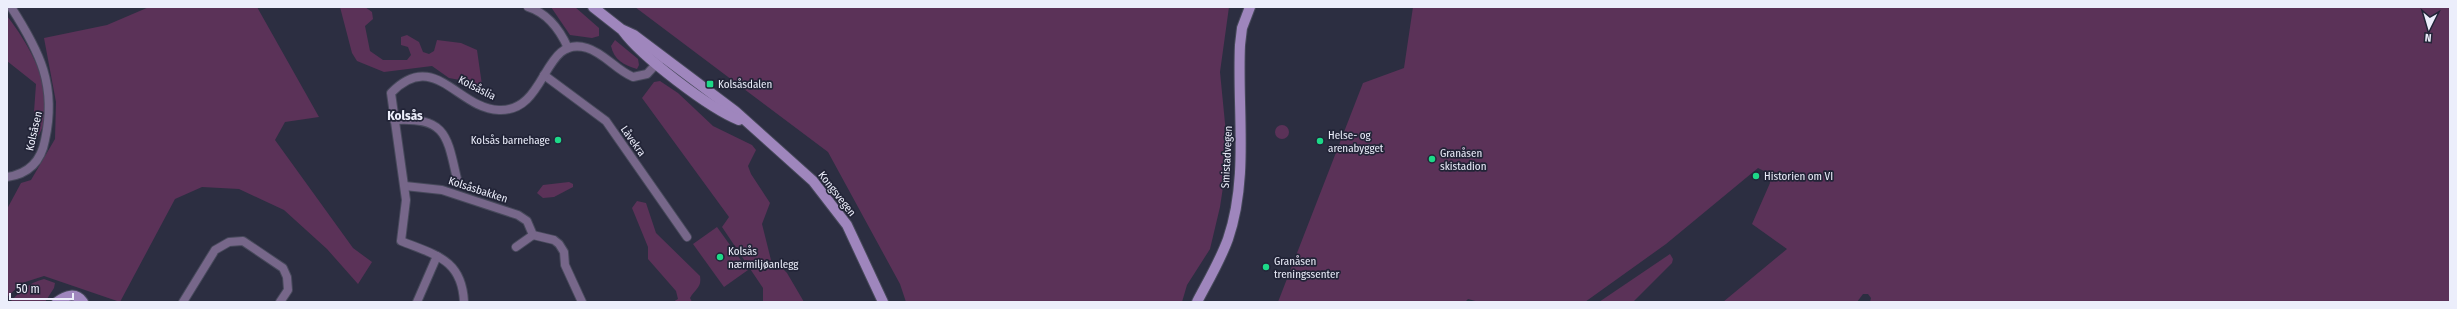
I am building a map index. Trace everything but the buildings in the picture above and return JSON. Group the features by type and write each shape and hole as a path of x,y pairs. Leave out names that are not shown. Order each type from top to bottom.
{"main road":[{"name":"Kongsvegen","path":"593,7 621,29 634,35 660,60 735,111 745,122 798,166 830,202 857,245 883,302"},
{"name":"Smistadvegen","path":"1197,302 1222,254 1234,218 1240,156 1240,45 1242,28 1250,7"},
{"path":"57,302 68,295 74,295 83,302"}],"street":[{"name":"Kolsåsen","path":"7,177 19,175 31,168 39,159 49,124 50,104 48,83 40,59 30,38 11,7"},
{"path":"528,7 538,12 551,22 568,48 585,47 594,50 633,77 647,74 660,60"},
{"name":"Kolsåslia","path":"437,256 401,241 406,200 391,93 403,83 418,77 432,78 440,81 483,106 498,110 508,110 527,101 554,58 568,48"},
{"name":"Låvekra","path":"544,75 606,121 687,237"},
{"path":"394,120 413,119 430,122 441,131 448,141 456,179"},
{"name":"Kolsåsbakken","path":"405,186 442,190 518,215 527,221 533,235"},
{"path":"516,247 533,235 554,240 559,244 564,252 565,265 582,302"},
{"path":"182,302 215,250 229,242 244,241 283,268 287,277 288,290 280,302"},
{"path":"417,302 437,256 452,265 457,271 462,286 464,302"}],"shaded area":[{"path":"149,7 257,7 319,117 285,122 275,140 353,248 372,262 358,284 327,249 284,210 239,189 202,187 175,199 120,302 44,276 22,283 7,297 7,209 21,183 31,180 55,139 56,102 44,38 107,25"},
{"path":"340,7 365,7 372,12 373,19 365,26 370,51 383,60 407,60 411,55 408,47 401,45 401,37 407,35 419,42 423,52 429,54 434,51 437,40 461,43 477,50 482,85 471,90 460,80 449,78 432,66 384,72 357,61 352,53"},
{"path":"551,7 575,7 599,28 599,36 592,38 570,35"},
{"path":"635,7 1229,7 1220,72 1228,154 1220,207 1210,249 1187,285 1182,302 906,302 900,284 828,152"},
{"path":"1413,7 2450,7 2450,302 1870,302 1871,298 1868,294 1863,294 1857,302 1723,302 1787,249 1752,224 1770,183 1768,173 1758,168 1666,244 1585,302 1479,302 1468,299 1465,302 1278,302 1363,83 1404,68"},
{"path":"7,16 25,42 40,74 45,90 46,106 44,122 38,137 34,112 36,84 7,61"},
{"path":"615,40 638,59 639,65 637,69 624,64 614,55 611,46"},
{"path":"660,81 678,93 713,126 752,145 756,150 748,166 751,174 770,203 762,224 772,264 779,265 787,273 804,302 763,302 763,288 722,227 729,217 642,98 654,82"},
{"path":"1282,125 1287,127 1289,132 1287,137 1282,139 1277,137 1275,132 1277,127"},
{"path":"569,182 573,184 573,187 554,197 543,198 537,193 543,185"},
{"path":"637,201 646,203 656,233 700,276 699,286 690,298 692,302 673,302 678,299 676,291 648,259 648,247 632,208"},
{"name":"Kolsås nærmiljøanlegg","path":"717,227 748,270 724,287 693,244"},
{"path":"1670,254 1673,259 1672,263 1633,302 1599,302"},
{"path":"44,279 55,283 54,288 45,302 10,302 29,285"}],"place":[{"name":"Kolsåsdalen","path":"710,84"},
{"name":"Kolsås barnehage","path":"558,140"},
{"name":"Helse- og arenabygget","path":"1320,141"},
{"name":"Granåsen skistadion","path":"1432,159"},
{"name":"Historien om VI","path":"1756,176"},
{"name":"Kolsås nærmiljøanlegg","path":"720,257"},
{"name":"Granåsen treningssenter","path":"1266,267"}],"district":[{"name":"Kolsås","path":"405,115"}]}
